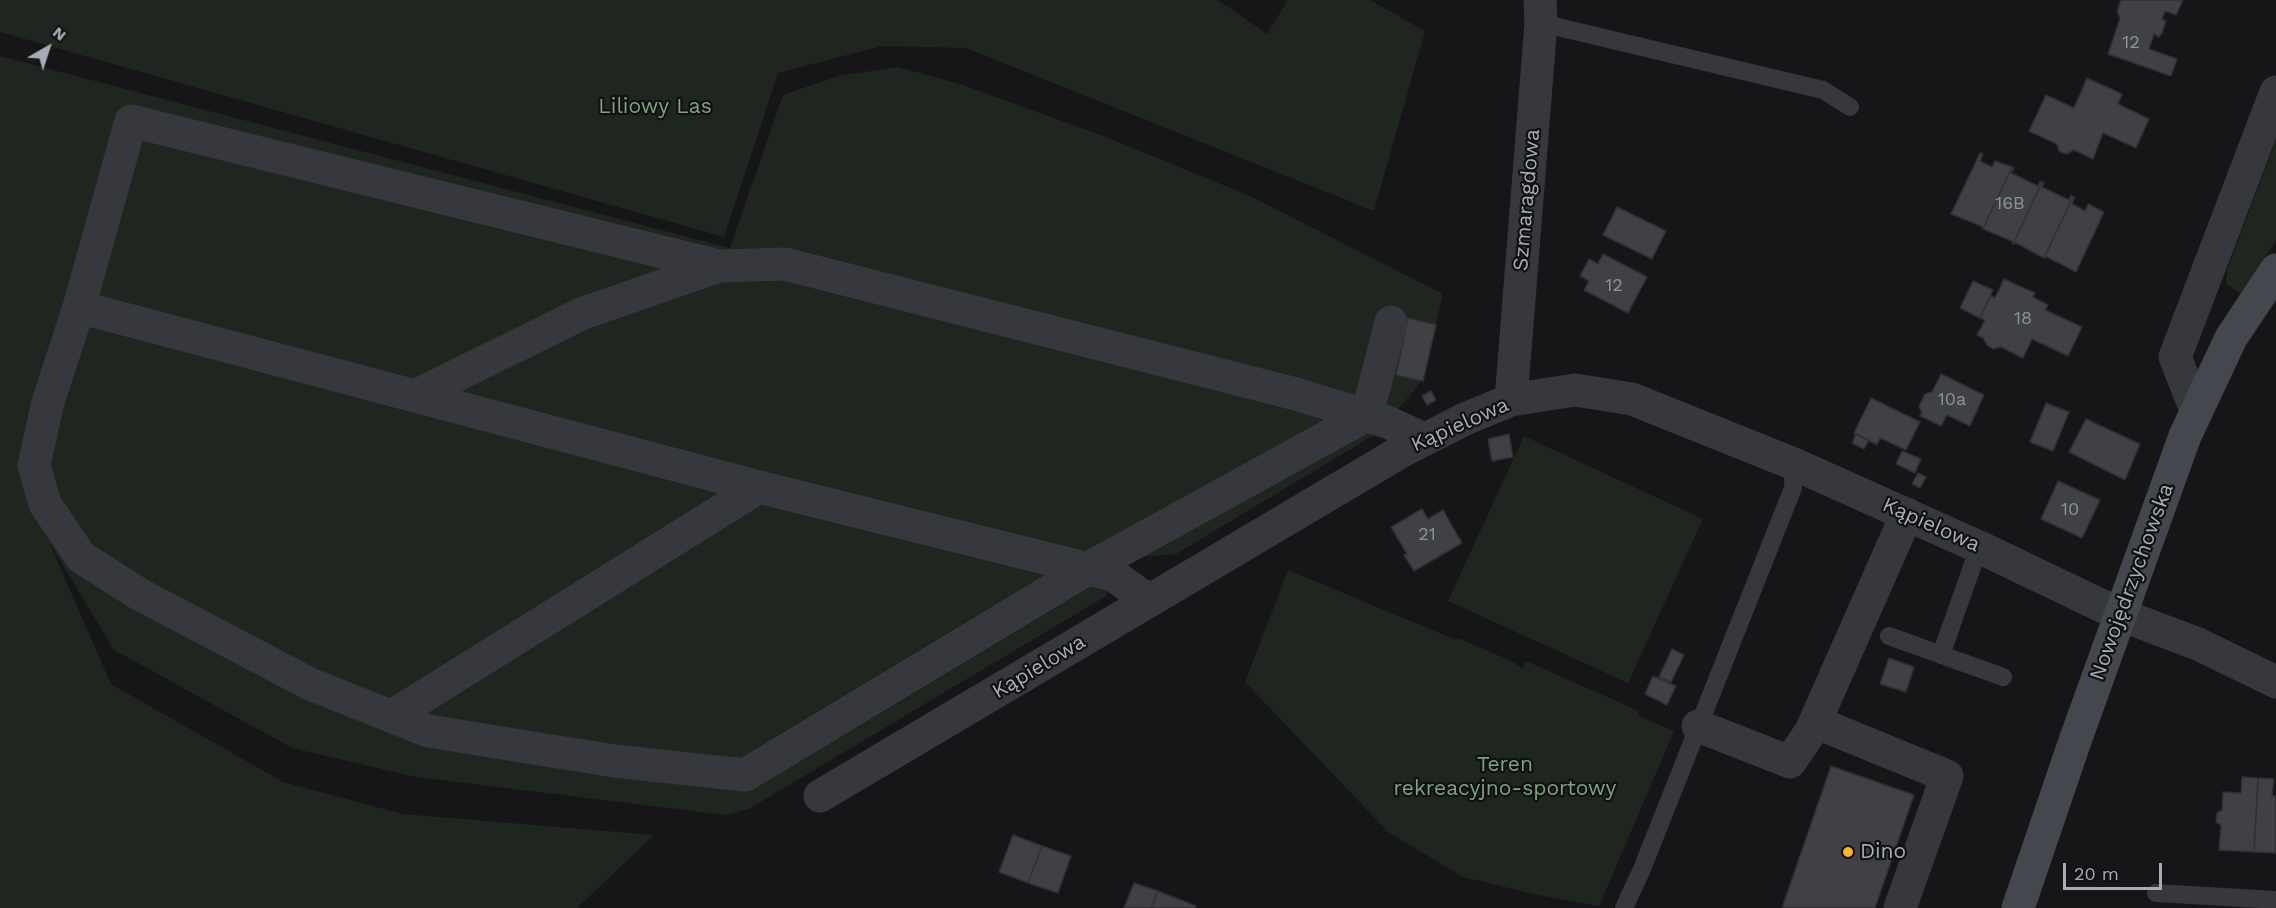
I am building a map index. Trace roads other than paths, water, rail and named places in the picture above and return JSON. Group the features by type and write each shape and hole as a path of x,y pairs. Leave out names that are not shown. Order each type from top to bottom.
{"street":[{"name":"Szmaragdowa","path":"1511,400 1540,11"},
{"path":"2196,410 2175,357 2276,92"},
{"path":"1391,322 1366,416 1087,569 745,775 614,761 428,731 310,684 139,594 81,557 45,504 34,465 48,402 80,307 131,121 719,266 785,264 1296,394 1366,416 1424,440"},
{"path":"415,396 581,314 719,266"},
{"name":"Nowojędrzychowska","path":"2018,908 2076,738 2196,410 2231,338 2276,270"},
{"path":"80,307 759,487 1113,575 1149,601"},
{"name":"Kąpielowa","path":"820,796 1424,440 1465,418 1511,400 1575,390 1632,399 1794,464 1979,547 2121,615 2198,644 2276,682"},
{"path":"392,716 759,487"},
{"path":"1698,726 1790,762 1815,722 1907,514"},
{"path":"1815,722 1947,776 1900,908"}],"lane":[{"path":"1540,11 1822,90 1850,107"},
{"path":"1624,908 1642,869 1793,488 1794,464"},
{"path":"1941,655 1979,547"},
{"path":"1889,636 2003,677"},
{"path":"2156,893 2276,900"}],"place":[{"name":"Dino","path":"1848,852"}],"park label":[{"name":"Liliowy Las","path":"655,107"},
{"name":"Teren rekreacyjno-sportowy","path":"1505,777"}]}
